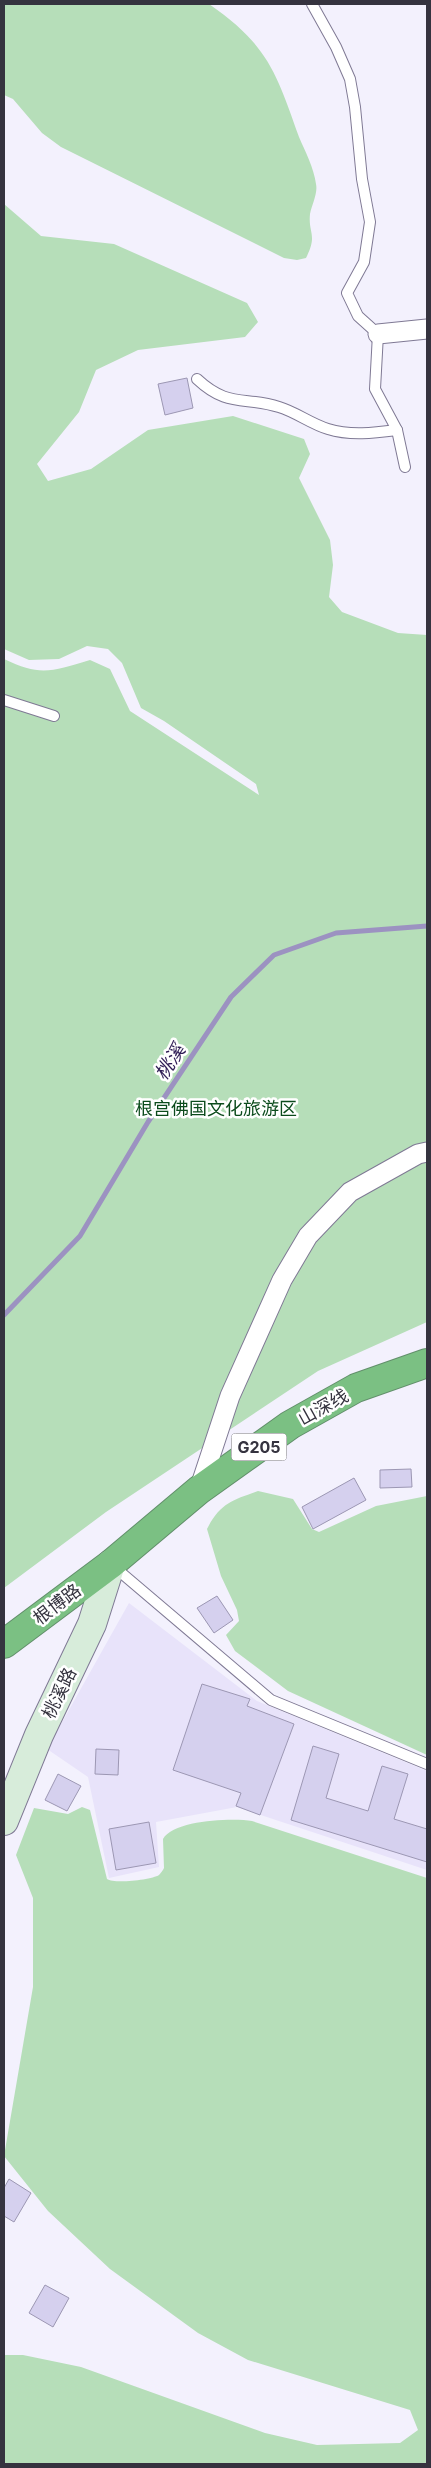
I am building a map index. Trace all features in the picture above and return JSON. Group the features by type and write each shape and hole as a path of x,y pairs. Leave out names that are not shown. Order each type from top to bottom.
{"highway":[{"name":"山深线","path":"111,1564 199,1490 290,1425 356,1388 427,1363"},
{"name":"根博路","path":"4,1644 111,1564"}],"street":[{"path":"378,334 427,329"},
{"path":"199,1490 230,1396 282,1280 308,1236 350,1192 418,1154 427,1152"},
{"name":"桃溪路","path":"4,1821 39,1736 92,1624 111,1564"}],"lane":[{"path":"312,4 336,47 350,79 355,107 362,179 370,222 364,262 347,293 358,316 378,334 376,389 397,430 405,467"},
{"path":"197,379 210,391 231,400 277,406 327,429 351,434 397,430"},
{"path":"4,700 54,716"},
{"path":"111,1564 271,1700 427,1764"}],"shaded area":[{"path":"129,1603 257,1701 427,1771 427,1870 237,1807 156,1822 159,1867 109,1878 88,1777 47,1749"}],"green space":[{"path":"4,4 209,4 229,19 245,33 268,62 284,95 313,172 316,191 310,214 312,239 306,258 297,260 284,258 61,147 42,133 13,99 4,95"},
{"name":"根宫佛国文化旅游区","path":"4,204 41,236 114,244 247,303 258,322 245,337 138,350 96,370 79,412 37,464 48,481 91,469 148,430 233,416 304,439 310,454 299,478 330,540 333,565 329,597 342,612 398,633 427,635 427,1322 318,1371 106,1512 4,1588 4,659 17,665 37,670 56,669 90,660 110,669 130,711 259,795 256,784 164,721 141,708 122,663 108,649 87,646 59,659 29,660 4,649"},
{"path":"258,1491 293,1499 312,1529 319,1532 376,1506 427,1496 427,1755 288,1691 235,1651 226,1635 239,1621 237,1610 221,1576 207,1529 222,1508 241,1497"},
{"path":"82,1807 90,1810 107,1879 111,1880 133,1881 159,1875 164,1868 163,1839 169,1833 191,1824 218,1820 252,1821 427,1878 427,2464 4,2464 4,2355 23,2355 81,2367 265,2433 317,2445 400,2443 418,2430 410,2410 248,2360 198,2333 110,2269 48,2211 4,2156 33,1987 33,1898 16,1855 34,1808 68,1814"}],"building":[{"path":"187,378 193,408 165,415 158,384"},
{"path":"411,1469 412,1487 380,1488 380,1470"},
{"path":"354,1478 366,1500 313,1529 302,1507"},
{"path":"217,1596 233,1620 214,1633 197,1608"},
{"path":"202,1684 250,1699 247,1706 294,1724 260,1815 236,1806 241,1793 173,1770"},
{"path":"313,1746 339,1754 326,1798 368,1811 382,1766 408,1774 394,1819 427,1829 427,1862 291,1820"},
{"path":"96,1749 119,1750 118,1775 95,1774"},
{"path":"58,1774 81,1786 67,1811 45,1800"},
{"path":"149,1822 156,1863 116,1870 109,1829"},
{"path":"9,2179 31,2193 14,2222 4,2216 4,2188"},
{"path":"45,2285 69,2298 53,2327 29,2313"}],"waterway":[{"name":"桃溪","path":"4,1315 80,1236 148,1122 231,997 274,955 336,933 427,926"}]}
